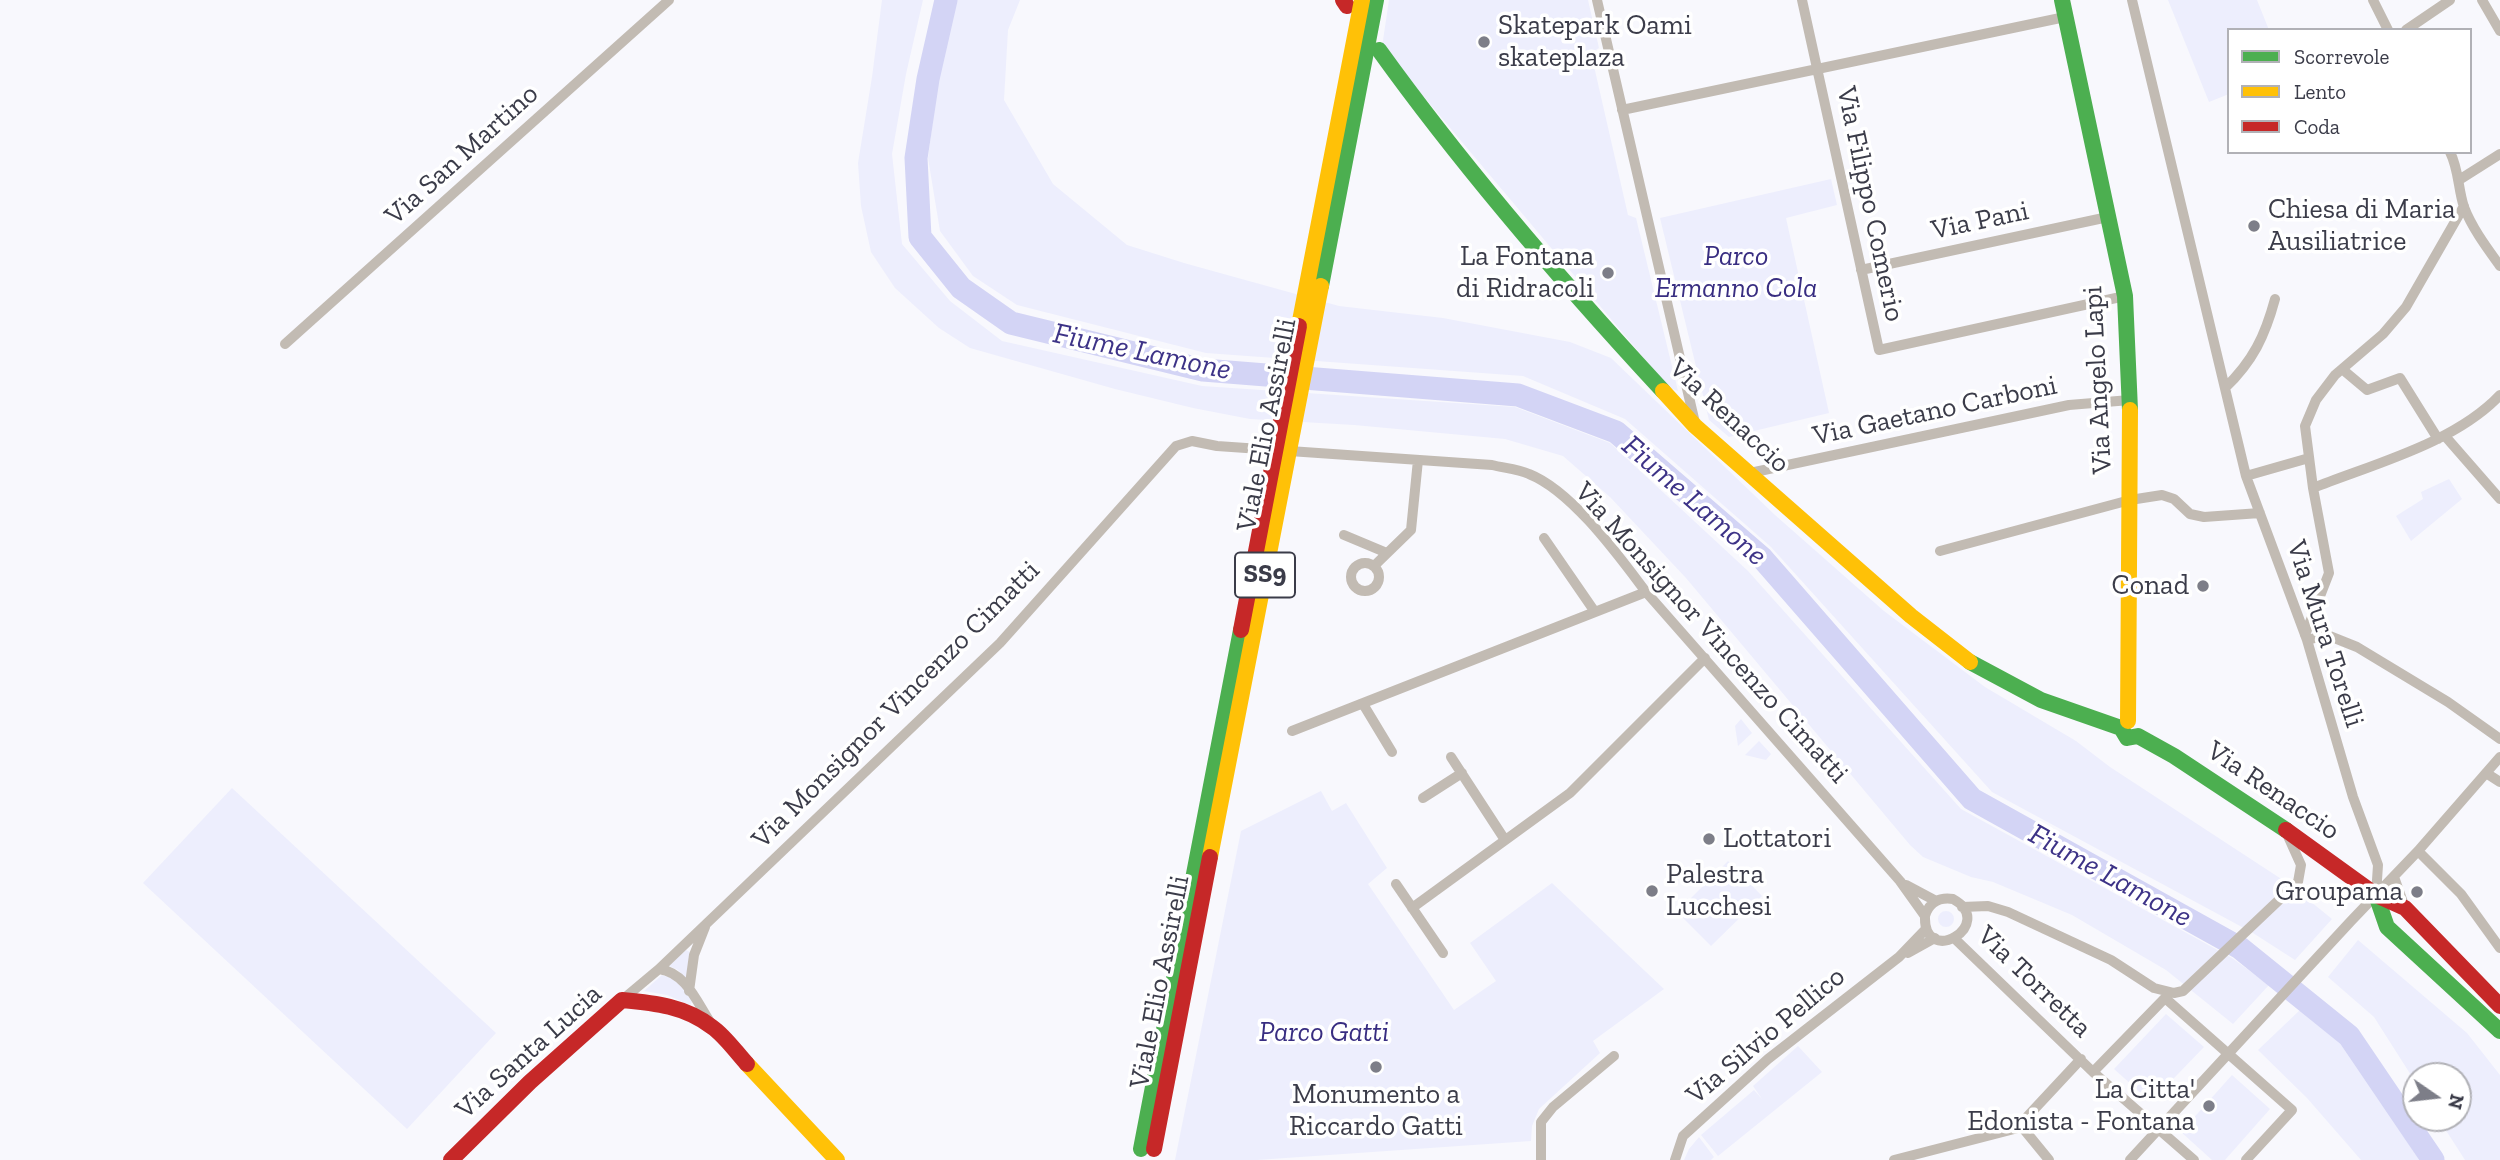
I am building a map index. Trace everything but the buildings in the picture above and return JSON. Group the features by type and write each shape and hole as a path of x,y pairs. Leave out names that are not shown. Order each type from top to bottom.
{"street":[{"name":"Via San Martino","path":"285,344 669,0"},
{"name":"Viale Elio Assirelli","path":"1363,0 1147,1149 1376,0"},
{"path":"1597,0 1695,426"},
{"name":"Via Filippo Comerio","path":"1802,0 1879,350 2124,296"},
{"name":"Via Angelo Lapi","path":"2062,0 2124,296 2130,400 2125,725"},
{"name":"Via Mura Torelli","path":"2132,0 2246,476 2306,637 2353,797 2378,865 2376,895"},
{"path":"2373,0 2387,28"},
{"path":"2409,28 2450,0"},
{"path":"2482,0 2500,31"},
{"path":"1622,110 2065,17"},
{"name":"Via Renaccio","path":"1379,50 1428,118 1515,227 1695,426 1911,616 1977,667 2041,699 2125,725 2137,724 2140,730 2138,736 2174,756 2282,827 2376,895 2405,908"},
{"path":"2451,154 2464,206 2500,266"},
{"path":"2459,180 2500,154"},
{"path":"2464,206 2406,307 2384,334 2342,369 2316,400 2305,426 2329,573 2306,637 2327,635 2357,648 2448,702 2500,739"},
{"name":"Via Pani","path":"1861,270 2108,217"},
{"path":"2225,388 2262,341 2276,299"},
{"path":"2342,369 2367,390 2400,378 2442,437 2500,499"},
{"path":"2313,488 2442,437 2486,409 2500,394"},
{"name":"Via Gaetano Carboni","path":"1750,473 2069,405 2130,400"},
{"name":"Via Monsignor Vincenzo Cimatti","path":"622,1000 659,969 1000,643 1176,446 1192,440 1217,446 1492,465 1530,474 1568,499 1646,592 1900,881 1924,916 1926,929"},
{"path":"2246,476 2309,458"},
{"path":"1374,566 1411,530 1418,460"},
{"path":"1940,551 2130,500 2162,495 2175,499 2190,514 2204,517 2260,513"},
{"path":"1343,535 1387,553"},
{"path":"1544,538 1595,612"},
{"path":"1293,731 1646,592"},
{"path":"1412,908 1570,793 1705,658"},
{"path":"1363,704 1392,752"},
{"path":"1451,757 1505,840"},
{"path":"2130,1160 2418,851 2500,757"},
{"path":"1423,799 1462,773"},
{"path":"2486,773 2500,782"},
{"name":"Via Monsignor Vincenzo Cimatti","path":"1900,881 1936,901 1946,898 1962,907 1988,906 2008,912 2111,960 2154,988 2174,993 2187,988 2298,882 2301,865 2294,846 2282,827"},
{"path":"2418,851 2461,894 2500,948"},
{"path":"2394,877 2405,908 2500,1006"},
{"path":"1396,884 1443,953"},
{"path":"2376,895 2387,927 2500,1031"},
{"path":"1924,916 1928,907 1936,901"},
{"path":"1926,929 1936,938 1948,941 1955,939 1966,925 1962,907"},
{"path":"2387,927 2405,908"},
{"name":"Via Monsignor Vincenzo Cimatti","path":"690,991 694,955 706,924"},
{"name":"Via Silvio Pellico","path":"1675,1160 1683,1136 1759,1067 1899,957 1926,929"},
{"name":"Via Silvio Pellico","path":"1899,957 1936,938"},
{"name":"Via Torretta","path":"1955,939 2093,1072 2194,1160"},
{"path":"659,969 679,976 713,1027"},
{"path":"2093,1072 2165,998 2292,1110 2246,1160"},
{"name":"Via Santa Lucia","path":"451,1160 530,1082 622,1000 664,1004 683,1010 713,1027 837,1160"},
{"path":"1541,1160 1541,1122 1553,1107 1614,1056"},
{"path":"1894,1160 2022,1126 2026,1118 2081,1059"},
{"path":"2022,1126 2049,1160"}],"green space":[{"path":"882,0 923,0 892,154 902,244 950,301 1002,341 1202,386 1515,407 1610,443 1748,571 1961,809 2232,958 2269,985 2233,1024 2166,970 2072,915 1923,857 1910,845 1686,578 1610,497 1563,456 1505,439 1354,425 1250,419 1193,408 970,348 939,328 895,288 871,252 861,206 858,163"},
{"path":"956,0 1020,0 1008,30 1004,100 1053,184 1127,245 1339,306 1443,318 1570,342 1611,358 1775,515 1884,611 1985,687 2076,741 2110,767 2289,884 2332,919 2295,960 2253,933 1992,792 1771,547 1625,419 1523,376 1206,353 1017,305 973,276 940,231 928,158 938,80"},
{"path":"1389,0 1588,0 1599,48 1591,53 1628,215 1636,218 1678,391 1669,388 1382,47"},
{"path":"2168,0 2257,0 2268,28 2227,28 2227,95 2209,102"},
{"name":"Parco Ermanno Cola","path":"1831,179 1837,205 1786,218 1829,413 1729,437 1709,420 1660,218"},
{"path":"2449,479 2462,499 2411,541 2396,516 2423,499 2421,492"},
{"path":"1741,719 1752,733 1738,746 1735,726"},
{"path":"1759,741 1771,754 1766,760 1745,755"},
{"path":"232,788 496,1033 407,1129 143,883"},
{"name":"Parco Gatti","path":"1321,791 1332,811 1346,803 1387,868 1368,884 1454,1010 1496,981 1470,943 1552,883 1664,989 1593,1041 1600,1053 1539,1109 1532,1126 1531,1141 1257,1160 1175,1160 1241,831"},
{"path":"1728,861 1762,896 1711,946 1677,912"},
{"path":"1946,911 1952,913 1952,925 1946,927 1940,925 1938,919 1940,913"},
{"path":"2358,940 2467,1033 2500,1075 2500,1160 2465,1160 2447,1132 2472,1132 2472,1062 2403,1062 2374,1017 2328,977"},
{"path":"686,950 692,953 687,981 678,970 669,966"},
{"path":"662,975 680,985 692,1002 690,1005 667,995 644,991"},
{"path":"2300,1010 2348,1049 2419,1160 2361,1160 2307,1098 2258,1050"},
{"path":"2166,1014 2204,1047 2151,1102 2114,1069"},
{"path":"1798,1046 1822,1072 1718,1156 1701,1135 1754,1090 1762,1099 1753,1086"},
{"path":"2232,1075 2270,1109 2225,1160 2212,1160 2181,1132"},
{"path":"1699,1137 1714,1157 1711,1160 1684,1160 1689,1149"}],"waterway":[{"name":"Fiume Lamone","path":"946,0 928,79 916,158 920,237 961,288 1011,323 1203,370 1518,395 1616,432 1762,558 1972,799 2240,948 2349,1036 2433,1160"}],"traffic: fast":[{"path":"1321,286 1376,0"},
{"path":"2062,0 2125,296 2130,410"},
{"path":"1379,50 1446,139 1516,225 1663,391"},
{"path":"1141,1149 1241,630"},
{"path":"1970,662 2041,700 2121,728 2127,738 2138,736 2174,756 2286,830"},
{"path":"2376,895 2387,927 2500,1031"}],"traffic: slow":[{"path":"1299,326 1362,0"},
{"path":"1210,857 1321,286"},
{"path":"1663,391 1695,426 1911,616 1970,662"},
{"path":"2128,721 2130,410"},
{"path":"747,1064 837,1160"}],"traffic: jam":[{"path":"1343,0 1347,6"},
{"path":"1241,630 1299,326"},
{"path":"2286,830 2376,895 2405,908 2500,1006"},
{"path":"1154,1149 1210,857"},
{"path":"451,1160 530,1082 622,1000 658,1004 691,1014 726,1039 747,1064"}],"place":[{"name":"Skatepark Oami skateplaza","path":"1484,42"},
{"name":"Chiesa di Maria Ausiliatrice","path":"2254,226"},
{"name":"La Fontana di Ridracoli","path":"1608,273"},
{"name":"Conad","path":"2203,586"},
{"name":"Lottatori","path":"1709,839"},
{"name":"Palestra Lucchesi","path":"1652,891"},
{"name":"Groupama","path":"2417,892"},
{"name":"Monumento a Riccardo Gatti","path":"1376,1067"},
{"name":"La Citta' Edonista - Fontana","path":"2209,1106"}]}
